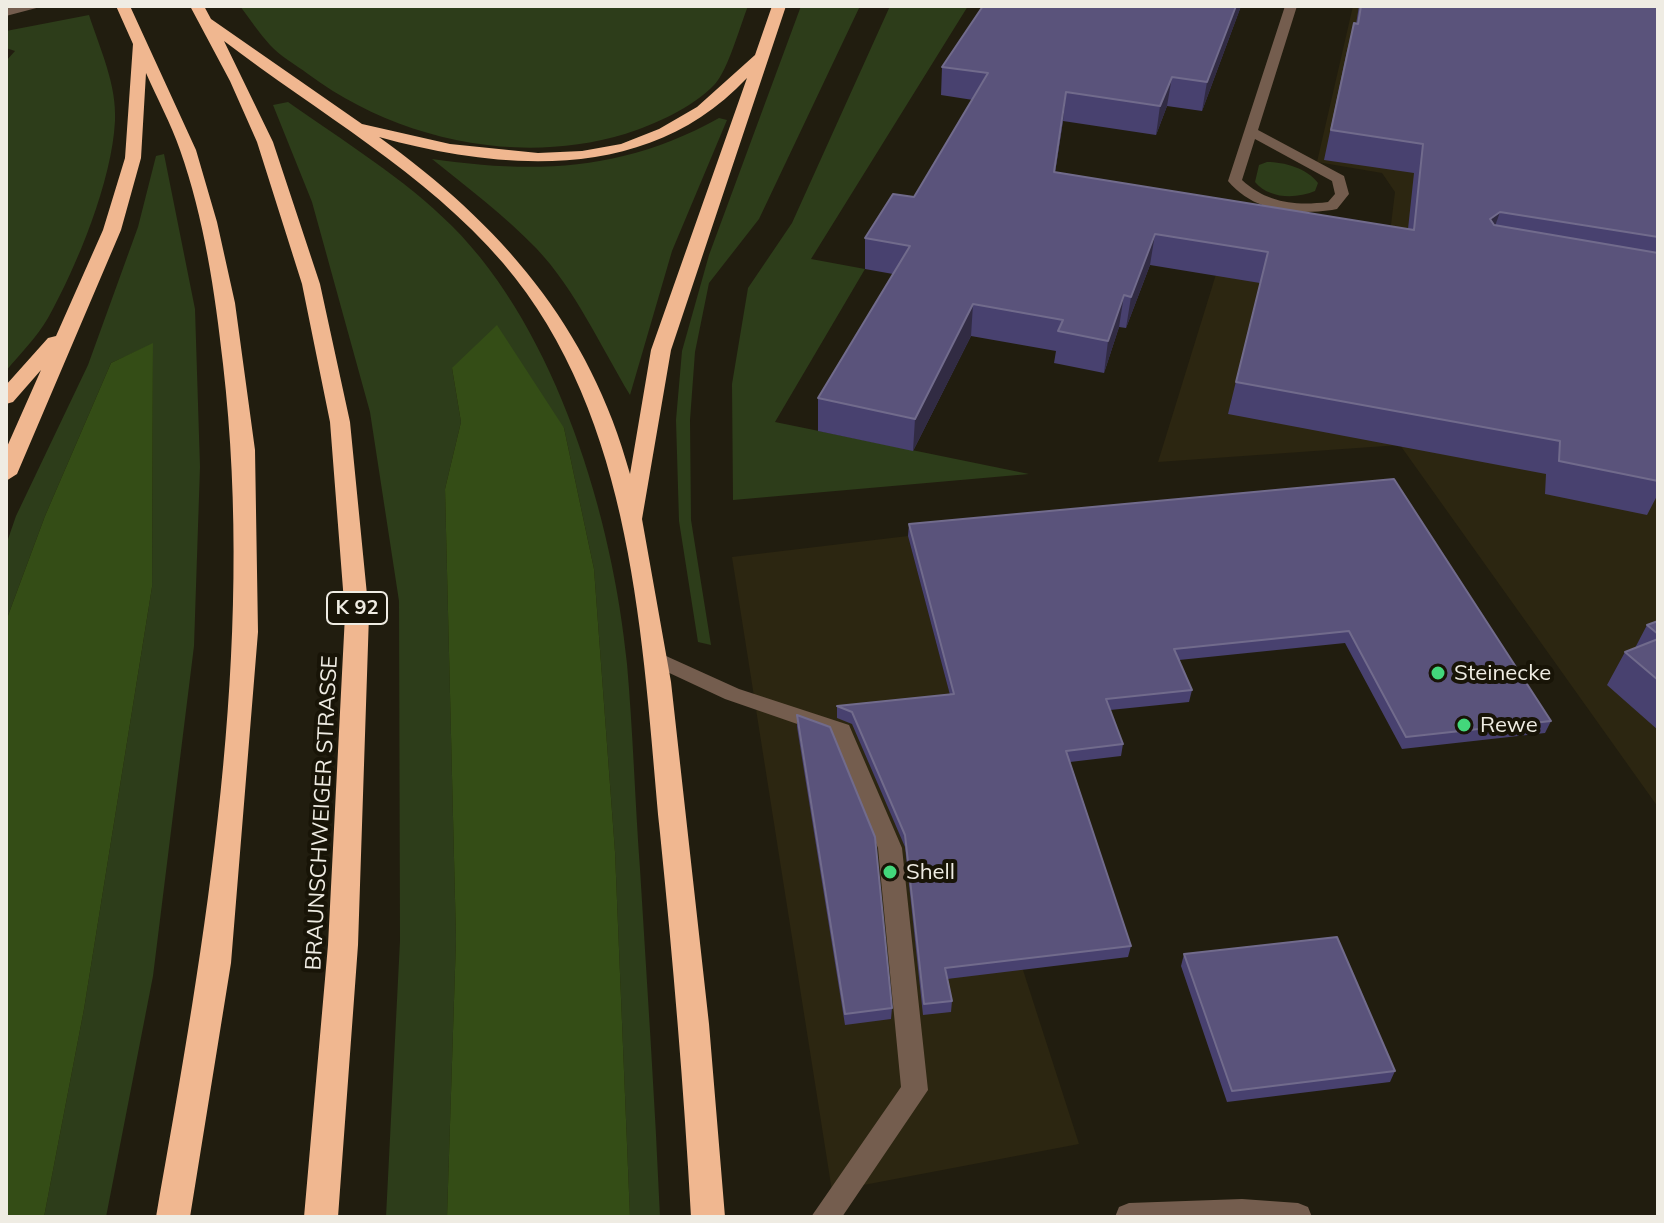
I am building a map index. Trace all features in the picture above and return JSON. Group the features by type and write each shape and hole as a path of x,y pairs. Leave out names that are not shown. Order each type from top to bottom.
{"highway":[{"path":"123,6 136,28 188,150 208,222 226,303 244,450 246,632 219,932 173,1217"},
{"path":"634,517 661,350 779,6"},
{"path":"202,14 273,73 354,124 468,217 511,261 547,309 587,384 634,517 655,658 700,1074 708,1217"},
{"name":"BRAUNSCHWEIGER STRASSE","path":"202,14 265,142 311,284 340,422 357,615 343,945 321,1217"},
{"path":"6,474 112,230 133,158 139,92 136,28"},
{"path":"354,124 443,150 491,157 555,158 606,151 662,133 702,111 763,51"},
{"path":"6,398 74,319"}],"street":[{"path":"6,12 38,6"},
{"path":"1250,131 1339,179 1342,194 1332,206 1289,208 1247,195 1235,181 1250,131 1291,6"},
{"path":"655,658 732,694 841,731 890,848 915,1090 825,1217"},
{"path":"1129,1217 1242,1213 1298,1217"}],"shaded area":[{"path":"1353,6 1544,6 1658,20 1658,807 1400,445 1158,462 1234,216 1389,241 1395,192 1382,173 1317,162"},
{"name":"Shell","path":"908,536 1023,970 1079,1144 832,1191 732,557"}],"green space":[{"path":"240,6 748,6 720,77 696,101 661,120 625,134 584,143 543,147 460,141 380,116 343,97 278,53"},
{"path":"801,6 860,6 759,219 709,283 695,352 690,420 691,520 711,645 698,642 679,521 676,420 682,351 709,255"},
{"path":"890,6 968,6 811,259 865,269 775,422 1029,474 733,500 732,384 748,288 792,223"},
{"path":"89,15 107,67 115,108 107,170 81,249 59,297 39,332 6,371 6,61 15,51 6,48 6,31"},
{"path":"288,102 394,176 452,226 489,269 522,318 550,372 574,430 609,549 627,664 660,1217 630,1217 615,852 594,569 564,428 452,368 461,422 445,489 456,939 447,1217 386,1217 400,941 399,601 370,412 312,202 273,105"},
{"path":"719,118 727,120 672,251 630,395 575,300 550,264 511,224 432,159 508,166 579,164 649,149"},
{"path":"164,154 195,309 200,467 194,646 153,976 106,1217 44,1217 84,1009 152,587 153,344 111,363 45,516 6,621 6,545 16,516 88,365 138,227 156,156"},
{"path":"1267,162 1288,165 1308,173 1318,183 1315,191 1291,196 1261,188 1255,182 1259,165"},
{"path":"497,325 564,428 594,569 615,852 630,1217 447,1217 456,939 445,489 461,422 452,368"},
{"path":"153,343 152,587 84,1009 44,1217 6,1217 6,621 45,516 111,363"}],"building":[{"path":"983,6 1236,6 1207,82 1172,77 1160,106 1066,92 1054,172 1414,230 1423,144 1331,130 1354,23 1358,24 1361,6 1658,6 1658,237 1500,212 1490,219 1494,225 1658,253 1658,481 1559,461 1560,441 1236,382 1268,252 1155,234 1131,297 1124,295 1108,341 1058,331 1063,320 973,304 915,419 818,398 910,246 865,238 893,194 914,197 988,73 942,67"},
{"name":"Rewe","path":"1394,479 1551,721 1406,737 1349,631 1174,649 1192,690 1106,699 1123,744 1066,751 1131,946 945,968 952,1001 924,1004 905,835 852,712 837,706 954,694 909,524"},
{"path":"1658,621 1658,634 1647,625"},
{"path":"1658,639 1658,680 1625,652"},
{"path":"797,715 830,727 875,837 892,1008 845,1014"},
{"path":"1337,937 1395,1071 1232,1091 1184,954"}],"place":[{"name":"Steinecke","path":"1438,673"},
{"name":"Rewe","path":"1464,725"},
{"name":"Shell","path":"890,872"}]}
